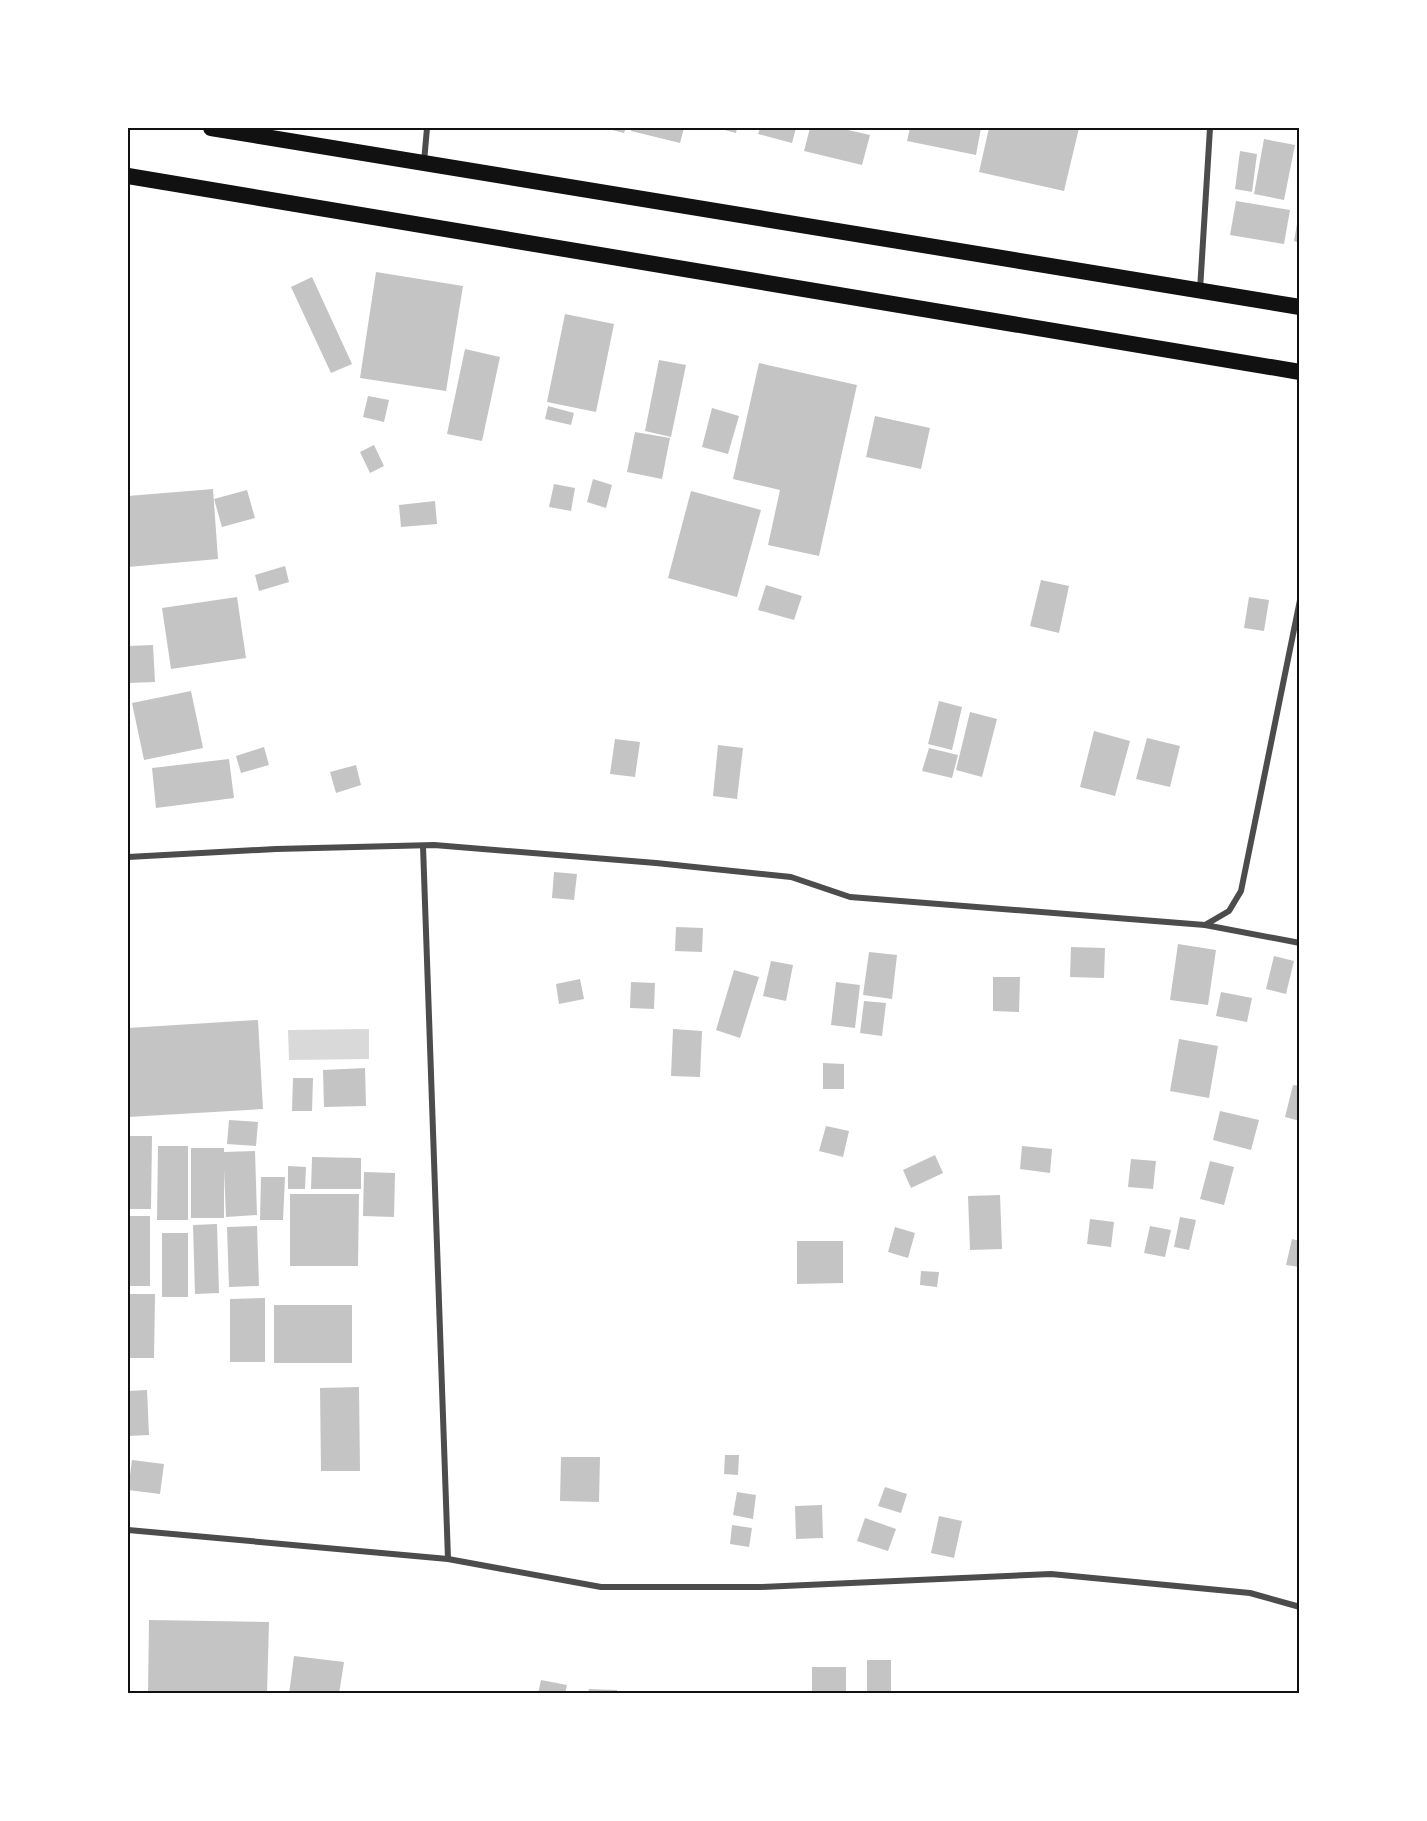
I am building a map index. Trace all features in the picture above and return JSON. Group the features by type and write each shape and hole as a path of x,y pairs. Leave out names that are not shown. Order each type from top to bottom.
{"highway":[{"path":"211,128 1299,307"},
{"path":"128,176 1299,372"}],"street":[{"path":"424,163 427,128"},
{"path":"1200,291 1210,128"},
{"path":"1205,925 1229,911 1241,891 1299,600"},
{"path":"423,846 448,1559"},
{"path":"128,857 276,849 423,846 522,852 791,877 850,897 1205,925 1299,943"},
{"path":"128,1530 448,1559 601,1587 761,1587 1051,1574 1250,1593 1299,1607"}],"shaded area":[{"path":"369,1029 369,1059 289,1060 288,1030"}],"building":[{"path":"604,128 626,128 624,133"},
{"path":"632,128 684,128 680,143 631,131"},
{"path":"717,128 737,128 736,133"},
{"path":"760,128 796,128 792,143 758,134"},
{"path":"810,128 839,128 870,135 862,165 804,151"},
{"path":"910,128 981,128 976,155 907,141"},
{"path":"989,128 1079,128 1064,191 979,172"},
{"path":"1264,139 1295,145 1284,200 1254,194"},
{"path":"1240,151 1257,154 1252,192 1235,189"},
{"path":"1236,201 1290,210 1284,244 1230,235"},
{"path":"1298,218 1300,218 1300,243 1294,241"},
{"path":"376,272 463,286 446,391 360,378"},
{"path":"312,277 352,364 331,373 291,287"},
{"path":"565,314 614,324 596,412 547,402"},
{"path":"465,349 500,357 482,441 447,434"},
{"path":"659,360 686,365 671,437 645,431"},
{"path":"759,363 857,385 819,556 768,545 780,490 733,479"},
{"path":"368,396 389,400 384,422 363,417"},
{"path":"548,406 574,413 571,425 545,419"},
{"path":"712,408 739,416 728,454 702,447"},
{"path":"875,416 930,428 921,469 866,457"},
{"path":"635,432 670,438 662,479 627,472"},
{"path":"374,445 384,466 370,473 360,452"},
{"path":"593,479 612,485 606,508 587,502"},
{"path":"554,484 575,488 571,511 549,507"},
{"path":"213,489 218,559 128,567 128,496"},
{"path":"247,490 255,518 222,527 214,499"},
{"path":"691,491 761,510 737,597 668,578"},
{"path":"435,501 437,524 401,527 399,505"},
{"path":"285,566 289,582 259,591 255,575"},
{"path":"1041,580 1069,586 1059,633 1030,626"},
{"path":"766,585 802,596 794,620 758,610"},
{"path":"237,597 246,658 171,669 162,608"},
{"path":"1249,597 1269,600 1264,631 1244,628"},
{"path":"153,645 155,682 128,683 128,646"},
{"path":"191,691 203,748 144,760 132,703"},
{"path":"939,701 962,707 952,750 928,744"},
{"path":"970,712 997,719 982,777 956,770"},
{"path":"1094,731 1130,741 1115,796 1080,787"},
{"path":"1147,738 1180,746 1170,787 1136,779"},
{"path":"615,739 640,742 635,777 610,774"},
{"path":"718,745 743,748 737,799 713,796"},
{"path":"264,747 269,765 241,773 236,756"},
{"path":"929,748 958,755 952,778 922,771"},
{"path":"229,759 234,798 156,808 152,768"},
{"path":"356,765 361,785 336,793 330,772"},
{"path":"554,872 577,874 574,900 552,898"},
{"path":"676,927 703,928 702,952 675,951"},
{"path":"1178,944 1216,950 1208,1005 1170,1000"},
{"path":"1071,947 1105,948 1104,978 1070,977"},
{"path":"869,952 897,955 892,999 863,995"},
{"path":"1274,956 1294,961 1286,994 1266,989"},
{"path":"771,961 793,965 786,1001 763,996"},
{"path":"734,970 759,977 740,1038 716,1030"},
{"path":"993,977 1020,977 1019,1012 993,1011"},
{"path":"580,979 584,999 559,1004 556,984"},
{"path":"631,982 655,983 654,1009 630,1008"},
{"path":"836,982 860,985 855,1028 831,1025"},
{"path":"1221,992 1252,998 1247,1022 1216,1016"},
{"path":"864,1001 886,1003 882,1036 860,1033"},
{"path":"258,1020 263,1109 128,1117 128,1028"},
{"path":"673,1029 702,1031 700,1077 671,1076"},
{"path":"1179,1039 1218,1046 1209,1098 1170,1091"},
{"path":"823,1063 844,1064 844,1089 823,1089"},
{"path":"365,1068 366,1106 324,1107 323,1070"},
{"path":"293,1078 313,1078 312,1111 292,1111"},
{"path":"1293,1085 1300,1086 1300,1121 1285,1117"},
{"path":"1220,1111 1259,1120 1251,1150 1213,1140"},
{"path":"229,1120 258,1122 256,1146 227,1144"},
{"path":"826,1126 849,1131 843,1157 819,1151"},
{"path":"128,1136 152,1136 151,1209 128,1209"},
{"path":"158,1146 188,1146 188,1220 157,1220"},
{"path":"1022,1146 1052,1149 1050,1173 1020,1169"},
{"path":"191,1148 224,1148 224,1152 255,1151 257,1215 226,1217 224,1169 224,1218 191,1218"},
{"path":"935,1155 943,1173 911,1188 903,1170"},
{"path":"312,1157 361,1158 361,1189 311,1189"},
{"path":"1131,1159 1156,1161 1153,1189 1128,1187"},
{"path":"1210,1161 1234,1167 1224,1205 1200,1199"},
{"path":"288,1166 306,1167 305,1189 288,1189"},
{"path":"364,1172 395,1173 394,1217 363,1216"},
{"path":"261,1177 285,1177 283,1220 260,1220"},
{"path":"290,1194 359,1194 358,1266 290,1266"},
{"path":"1000,1195 1002,1249 970,1250 968,1196"},
{"path":"128,1216 150,1216 150,1286 128,1286"},
{"path":"1180,1217 1196,1220 1189,1250 1174,1247"},
{"path":"1090,1219 1114,1222 1111,1247 1087,1244"},
{"path":"217,1224 219,1293 195,1294 193,1225"},
{"path":"257,1226 259,1286 229,1287 227,1227"},
{"path":"1150,1226 1171,1230 1165,1257 1144,1253"},
{"path":"895,1227 915,1233 908,1258 888,1252"},
{"path":"162,1233 188,1233 188,1297 162,1297"},
{"path":"1292,1239 1300,1241 1300,1267 1286,1265"},
{"path":"797,1241 843,1241 843,1283 797,1284"},
{"path":"921,1271 939,1272 937,1287 920,1285"},
{"path":"128,1294 155,1294 154,1358 128,1358"},
{"path":"265,1298 265,1362 230,1362 230,1299"},
{"path":"274,1305 352,1305 352,1363 274,1363"},
{"path":"359,1387 360,1471 321,1471 320,1388"},
{"path":"147,1390 149,1435 128,1436 128,1391"},
{"path":"725,1455 739,1455 738,1475 724,1474"},
{"path":"561,1457 600,1457 599,1502 560,1501"},
{"path":"132,1460 164,1464 160,1494 128,1490"},
{"path":"885,1487 907,1494 901,1513 878,1506"},
{"path":"737,1492 756,1495 753,1519 733,1515"},
{"path":"822,1505 823,1538 796,1539 795,1506"},
{"path":"939,1516 962,1521 954,1558 931,1553"},
{"path":"865,1518 896,1529 888,1551 857,1541"},
{"path":"732,1525 752,1528 749,1547 730,1544"},
{"path":"149,1620 269,1622 267,1694 148,1694"},
{"path":"294,1656 344,1662 339,1694 289,1694"},
{"path":"867,1660 891,1660 891,1694 867,1694"},
{"path":"812,1667 846,1667 846,1694 812,1694"},
{"path":"541,1680 567,1685 565,1694 538,1694"},
{"path":"589,1689 617,1690 617,1694 588,1694"}]}
